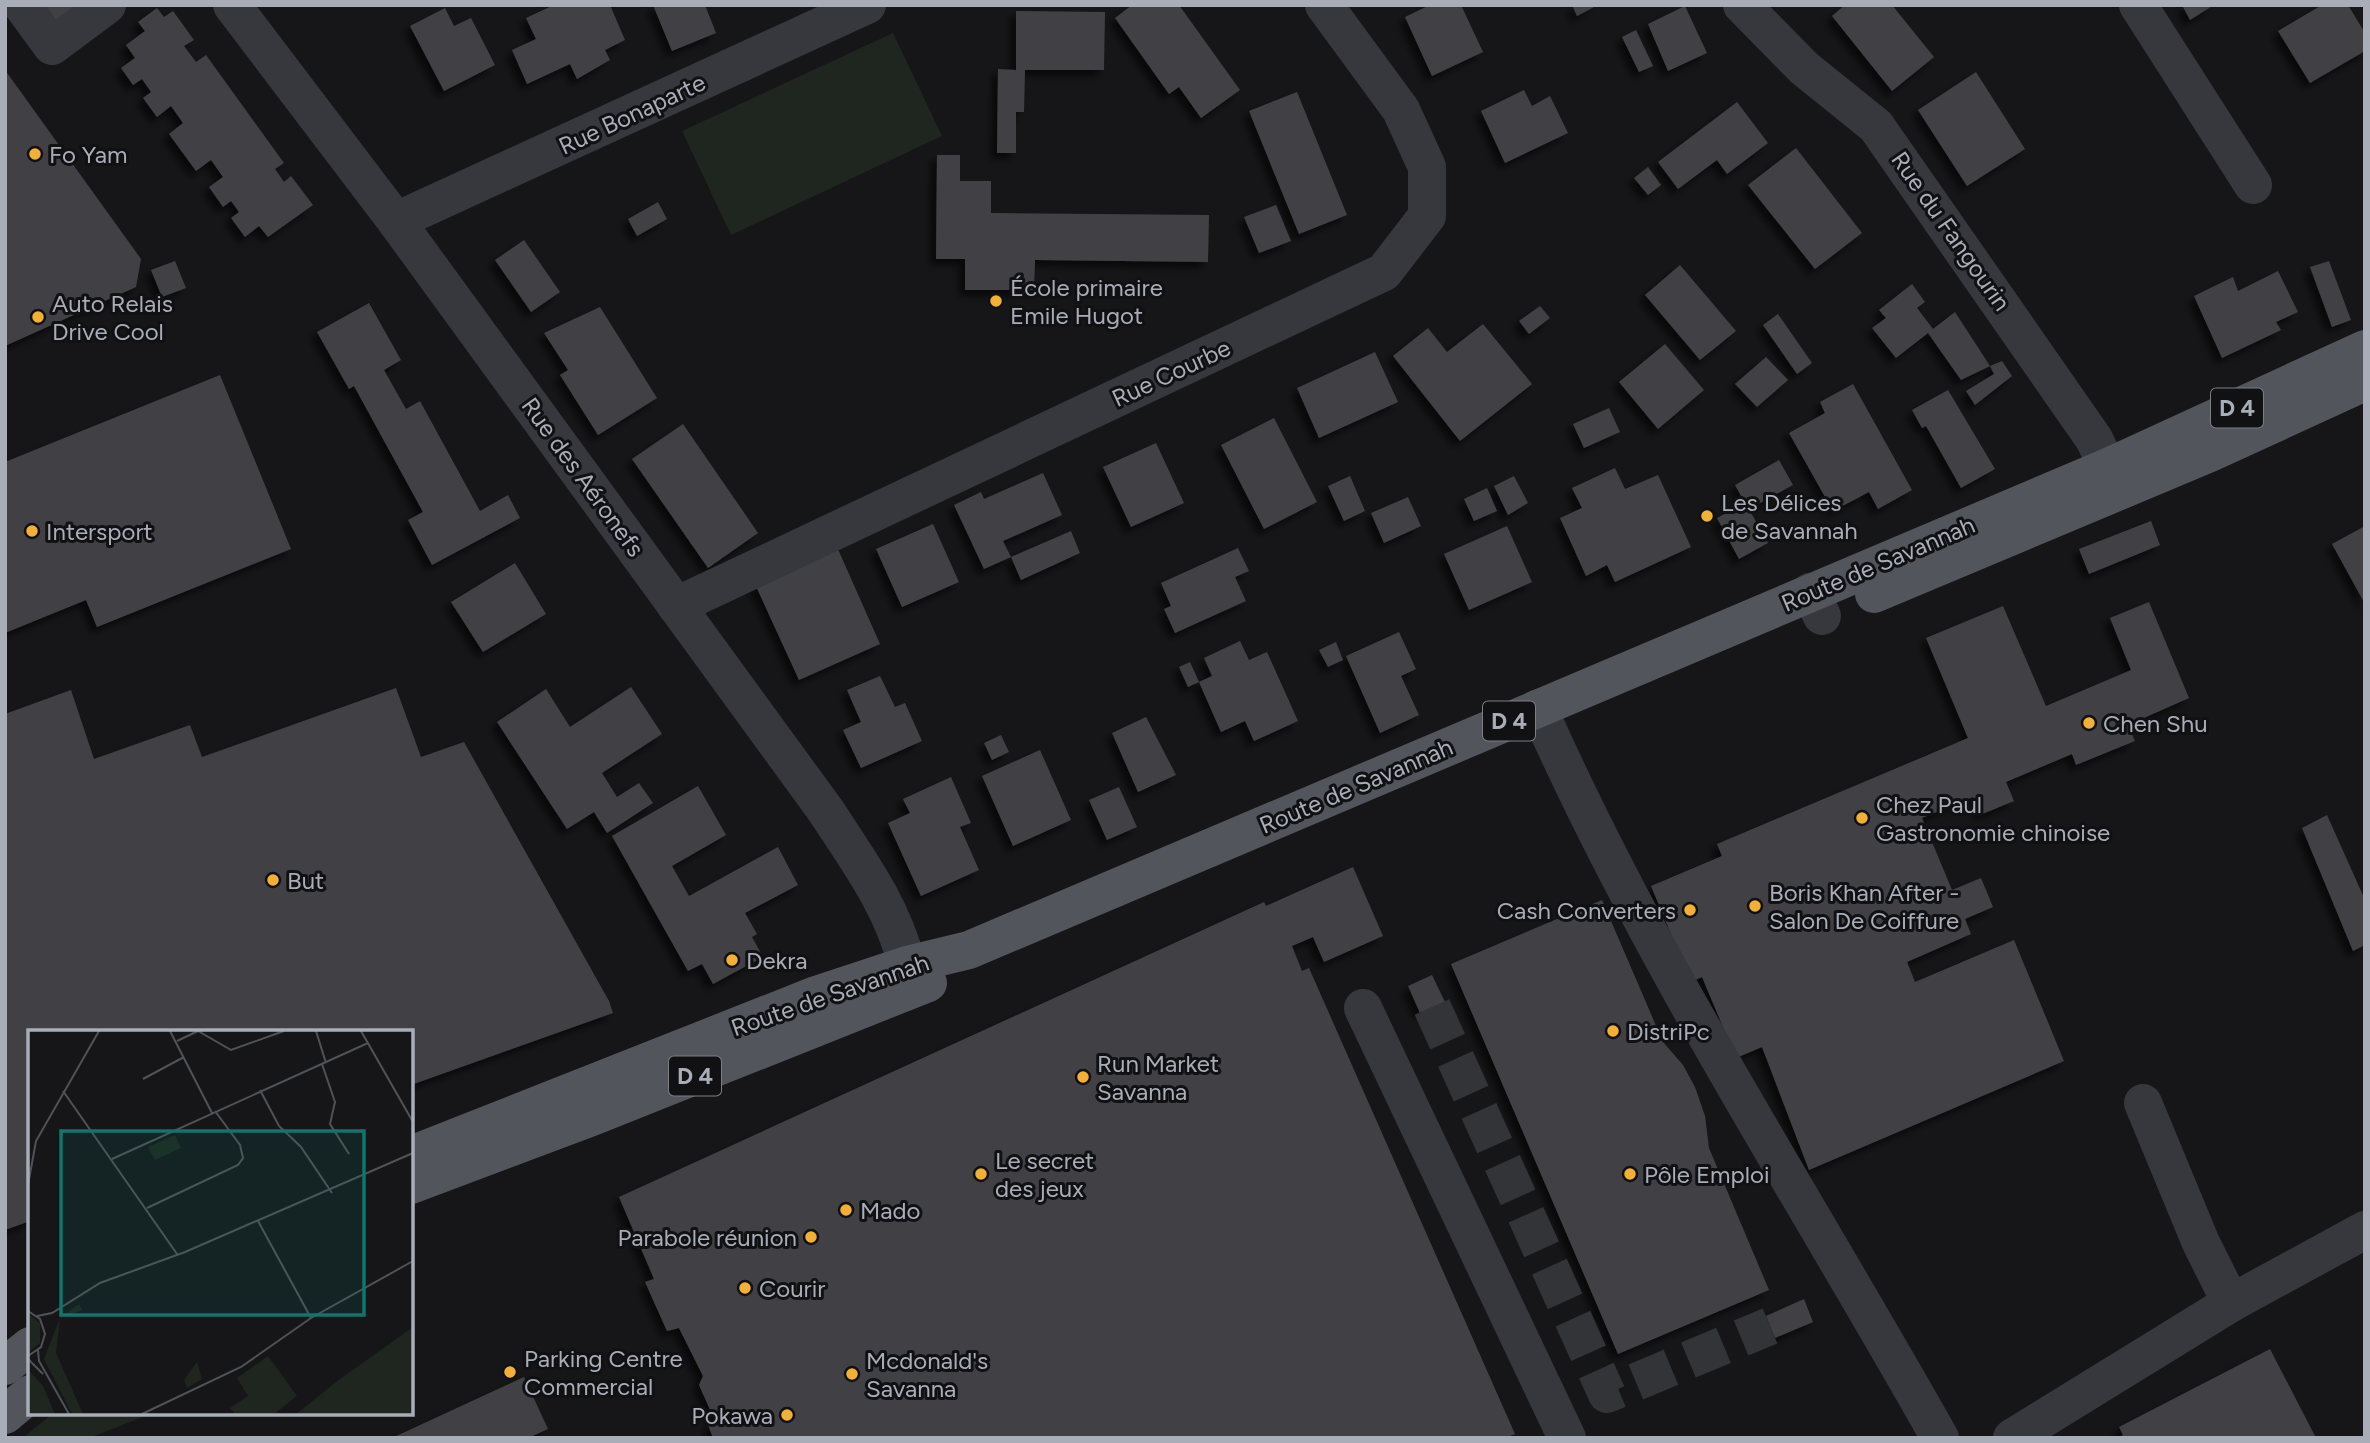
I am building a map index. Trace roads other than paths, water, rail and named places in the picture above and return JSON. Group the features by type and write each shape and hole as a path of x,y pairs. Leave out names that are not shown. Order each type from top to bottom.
{"main road":[{"name":"Route de Savannah","path":"2114,479 2365,349"},
{"name":"Route de Savannah","path":"413,1184 631,1102 2114,479 2365,382"},
{"name":"Route de Savannah","path":"413,1154 816,995 906,965 969,950 1544,720"},
{"path":"5,1366 28,1348"},
{"path":"5,1415 28,1396"}],"street":[{"path":"22,5 52,46 107,5"},
{"name":"Rue des Aéronefs","path":"232,5 396,221 847,842 897,928 906,965"},
{"name":"Rue Bonaparte","path":"396,221 867,5"},
{"name":"Rue Courbe","path":"676,606 1384,272 1427,216 1427,167 1401,110 1324,5"},
{"name":"Rue du Fangourin","path":"1742,5 1804,68 1876,126 2094,439 2114,479"},
{"path":"2138,5 2253,185"},
{"path":"1544,720 1627,895 1742,1101 1826,1237 1940,1438"},
{"path":"1363,1008 1567,1438"},
{"path":"2143,1103 2201,1243 2231,1303"},
{"path":"2012,1438 2231,1303 2365,1230"}],"tunnel":[{"path":"1432,1007 1607,1394 1770,1326"}],"place":[{"name":"Fo Yam","path":"35,154"},
{"name":"École primaire Emile Hugot","path":"996,301"},
{"name":"Auto Relais Drive Cool","path":"38,317"},
{"name":"Les Délices de Savannah","path":"1707,516"},
{"name":"Intersport","path":"32,531"},
{"name":"Chen Shu","path":"2089,723"},
{"name":"Chez Paul Gastronomie chinoise","path":"1862,818"},
{"name":"But","path":"273,880"},
{"name":"Boris Khan After - Salon De Coiffure","path":"1755,906"},
{"name":"Cash Converters","path":"1690,910"},
{"name":"Dekra","path":"732,960"},
{"name":"DistriPc","path":"1613,1031"},
{"name":"Run Market Savanna","path":"1083,1077"},
{"name":"Le secret des jeux","path":"981,1174"},
{"name":"Pôle Emploi","path":"1630,1174"},
{"name":"Mado","path":"846,1210"},
{"name":"Parabole réunion","path":"811,1237"},
{"name":"Courir","path":"745,1288"},
{"name":"Parking Centre Commercial","path":"510,1372"},
{"name":"Mcdonald's Savanna","path":"852,1374"},
{"name":"Pokawa","path":"787,1415"}]}
